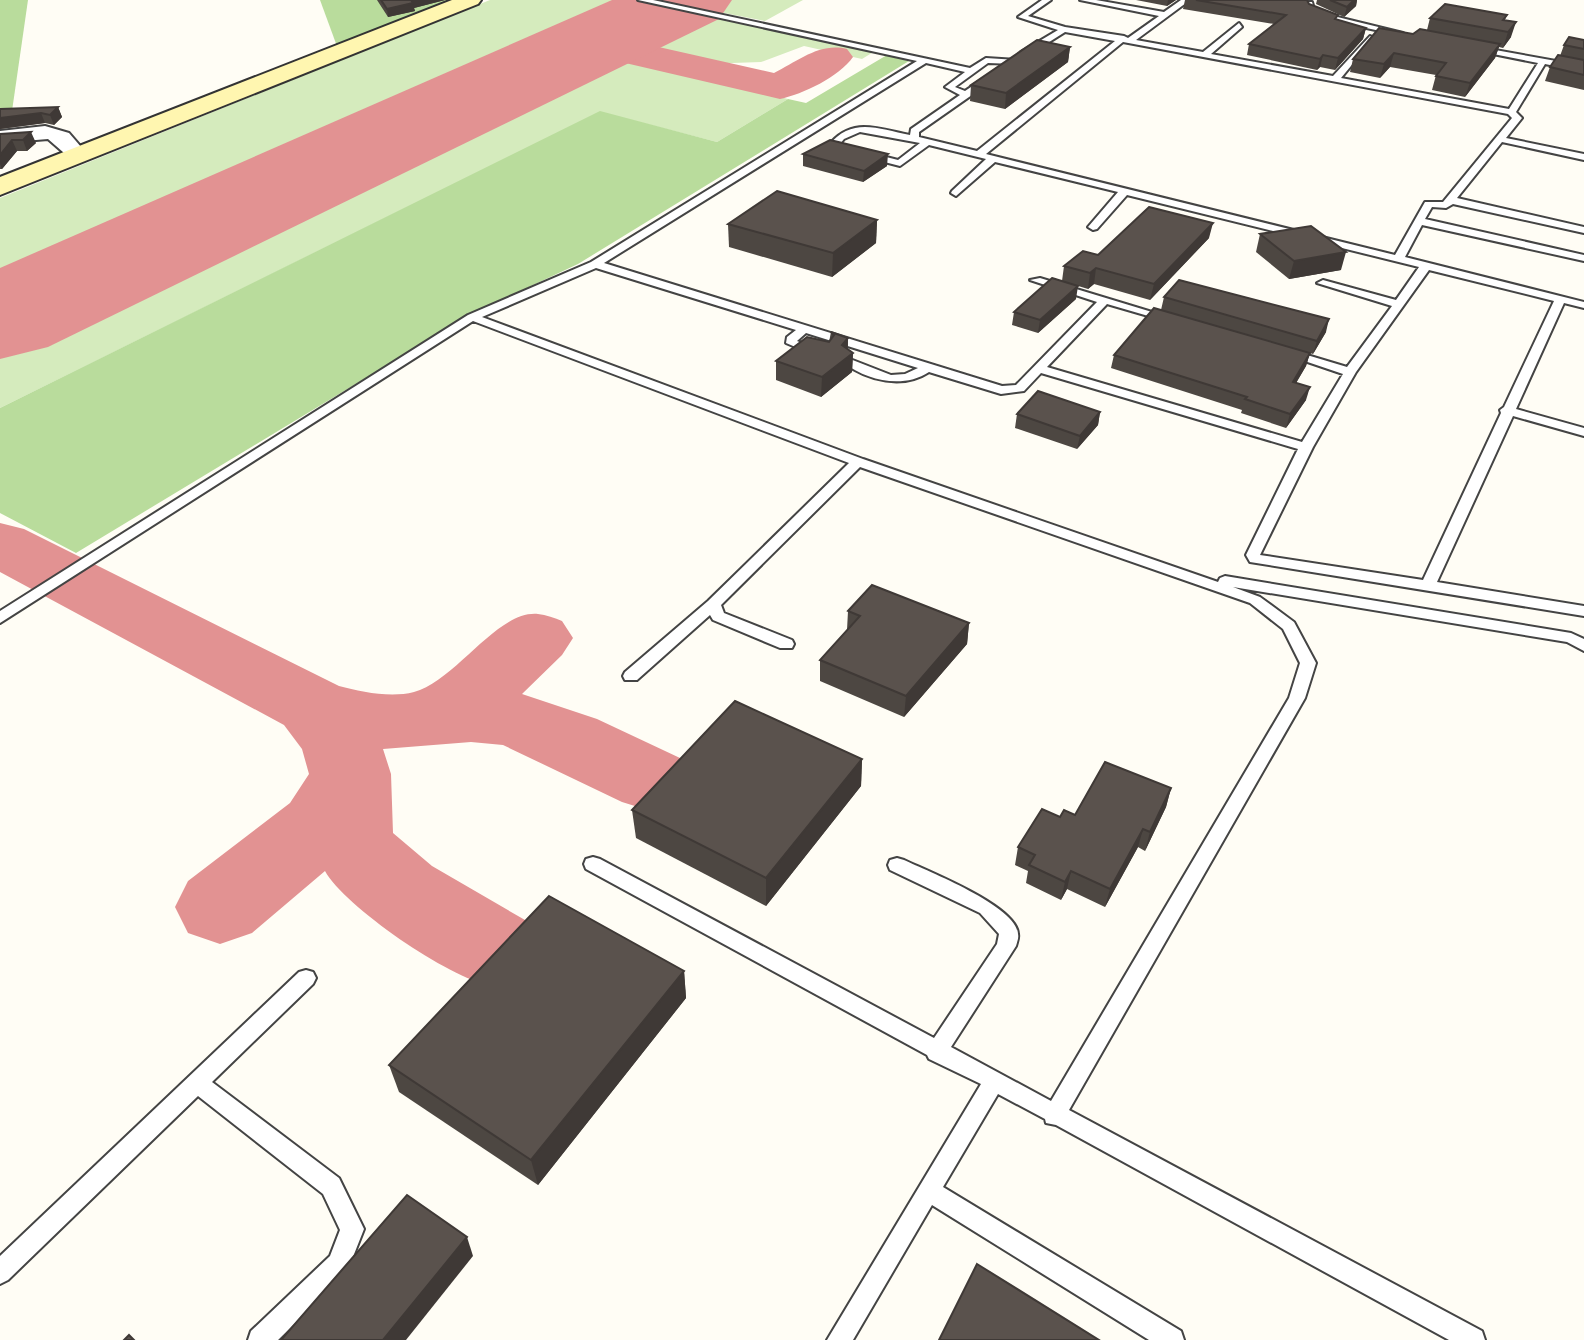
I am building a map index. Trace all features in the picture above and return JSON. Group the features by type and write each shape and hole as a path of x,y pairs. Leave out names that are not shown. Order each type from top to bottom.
{"street":[{"path":"0,187 471,0"},
{"path":"0,137 56,132 65,135 78,155"}],"lane":[{"path":"642,0 969,70"},
{"path":"1047,0 1022,17 1064,29 1511,112 1517,118 1451,200 1446,205 1429,204 1398,260"},
{"path":"1084,0 1166,15"},
{"path":"977,156 1128,39 1186,0"},
{"path":"1297,4 1311,2 1310,10 1318,15 1410,35"},
{"path":"1205,55 1239,25"},
{"path":"915,139 914,131 1057,30 1064,29"},
{"path":"1335,80 1370,38"},
{"path":"1469,47 1584,69"},
{"path":"868,61 883,52"},
{"path":"966,95 949,87 969,70 986,60 1014,62"},
{"path":"0,618 472,317 595,264 924,61"},
{"path":"1511,112 1543,61"},
{"path":"926,143 900,163 833,146 842,136 863,127 1124,192 1172,209 1584,305"},
{"path":"1500,139 1584,157"},
{"path":"956,193 992,159"},
{"path":"1093,227 1124,192"},
{"path":"1451,200 1584,230"},
{"path":"1419,221 1584,258"},
{"path":"595,264 1001,390 1020,388 1105,300"},
{"path":"1426,266 1350,372 1306,447 1253,555 1255,559 1584,611"},
{"path":"1036,280 1182,322"},
{"path":"1323,283 1399,304"},
{"path":"1428,585 1506,410 1560,300"},
{"path":"472,317 858,462 1255,600 1289,626 1308,663 1297,698 1054,1116"},
{"path":"805,328 791,340 792,343 825,355"},
{"path":"1273,349 1350,372"},
{"path":"850,363 902,381 912,380 928,367"},
{"path":"1037,368 1306,447"},
{"path":"1506,410 1584,432"},
{"path":"631,676 713,604 858,462"},
{"path":"1189,576 1571,638 1584,646"},
{"path":"713,604 718,616 786,644"},
{"path":"593,864 1473,1340"},
{"path":"897,865 987,908 1009,932 1006,946 936,1052"},
{"path":"0,1272 306,978"},
{"path":"197,1083 331,1186 352,1229 339,1264 260,1340"},
{"path":"839,1340 993,1083"},
{"path":"928,1190 1172,1340"}],"green space":[{"path":"0,0 28,0 12,111 0,112"},
{"path":"320,0 460,0 338,49"},
{"path":"490,0 667,0 0,304 0,198"},
{"path":"707,0 803,0 765,21 693,7"},
{"path":"686,10 875,51 862,59 804,46 761,62 703,64 670,57 637,44 640,32"},
{"path":"887,55 909,61 578,264 473,313 76,553 0,513 0,408 600,111 717,142 788,99 806,103"},
{"path":"592,61 637,61 788,99 717,142 600,112 0,408 0,330 569,65"}],"building":[{"path":"381,0 411,0 413,3 387,9"},
{"path":"1196,0 1307,0 1309,4 1338,15 1335,19 1366,28 1338,58 1323,55 1320,59 1249,44 1286,15"},
{"path":"1330,0 1354,0 1347,7"},
{"path":"1445,4 1507,15 1503,20 1516,22 1508,32 1430,18"},
{"path":"1379,28 1413,34 1420,29 1500,44 1470,83 1436,76 1446,63 1394,53 1384,64 1353,59"},
{"path":"1569,37 1584,40 1584,49 1564,45"},
{"path":"1037,40 1070,47 1006,93 971,85"},
{"path":"1558,55 1584,60 1584,75 1550,67"},
{"path":"58,107 50,115 41,113 0,118 0,109"},
{"path":"31,132 23,140 12,140 0,155 0,134"},
{"path":"830,140 888,154 864,171 803,154"},
{"path":"777,191 877,220 833,253 728,224"},
{"path":"1149,207 1213,223 1154,284 1096,268 1090,273 1064,266 1083,251 1098,255"},
{"path":"1311,226 1346,252 1294,261 1260,234"},
{"path":"1052,278 1078,286 1040,320 1014,312"},
{"path":"1179,280 1329,319 1317,341 1164,297"},
{"path":"1154,308 1310,353 1293,382 1310,387 1290,414 1245,399 1247,397 1114,355"},
{"path":"831,332 848,338 842,345 853,353 822,377 776,361 807,337 829,342 834,335"},
{"path":"1038,391 1100,412 1080,436 1017,414"},
{"path":"872,585 969,623 906,696 820,660 860,616 848,611"},
{"path":"735,701 862,759 766,878 632,810"},
{"path":"1105,762 1171,788 1150,832 1143,829 1110,889 1071,871 1065,882 1029,865 1035,855 1018,847 1042,809 1060,817 1064,810 1075,815"},
{"path":"549,896 684,971 531,1160 389,1065"},
{"path":"407,1195 467,1237 383,1340 281,1340"},
{"path":"977,1264 1099,1340 939,1340"}],"taxiway":[{"path":"592,44 780,87 833,57"},
{"path":"0,544 312,706"},
{"path":"436,715 477,692 536,638"},
{"path":"312,706 345,716 378,721 471,714 503,717 547,730 651,780"},
{"path":"312,706 336,737 345,754 350,777"},
{"path":"220,907 320,826 350,777"},
{"path":"350,777 349,831 368,865 400,891 492,947"}],"runway":[{"path":"0,318 687,0"}]}
